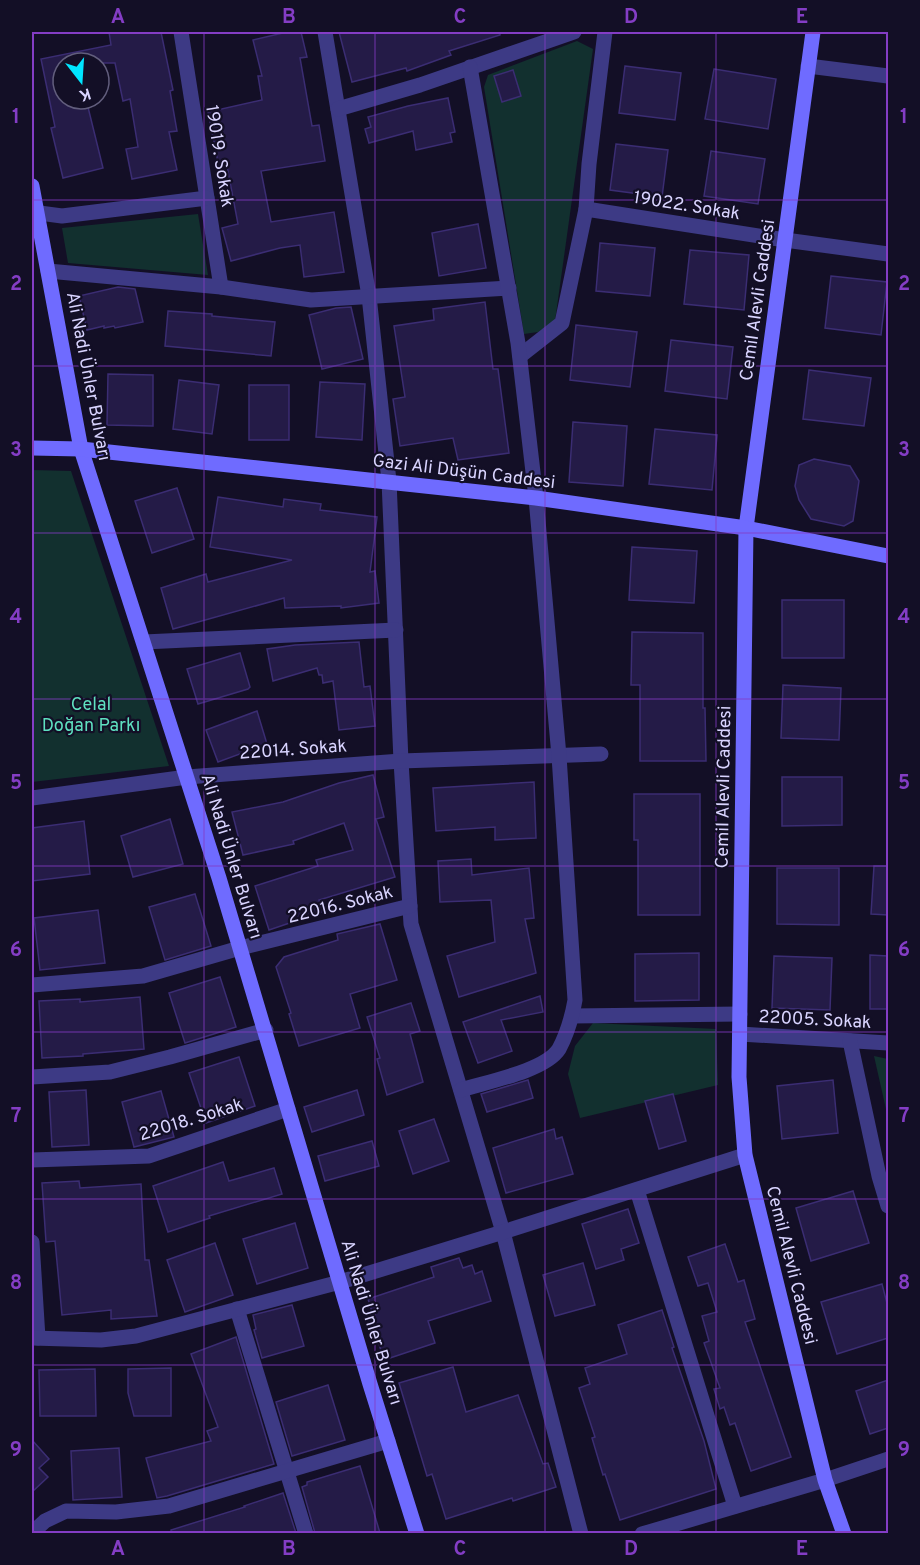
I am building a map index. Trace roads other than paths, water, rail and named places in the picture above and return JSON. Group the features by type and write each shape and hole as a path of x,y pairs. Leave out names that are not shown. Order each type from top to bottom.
{"street":[{"name":"19019. Sokak","path":"181,32 221,287"},
{"path":"325,32 369,296 389,481 401,761 411,924 503,1232 581,1533"},
{"path":"338,109 420,85 573,32"},
{"path":"520,356 562,323 586,209 589,164 605,32"},
{"name":"Cemil Alevli Caddesi","path":"813,32 746,528 739,1077 745,1155 825,1480 843,1533"},
{"path":"808,66 888,76"},
{"path":"461,1090 540,1066 558,1051 572,1016 575,1000 559,756 536,498 520,356 470,67"},
{"name":"Ali Nadi Ünler Bulvarı","path":"32,186 34,212 48,271 81,449 266,1030 417,1533"},
{"path":"34,212 62,216 207,198"},
{"name":"19022. Sokak","path":"586,209 888,254"},
{"path":"48,271 221,287 311,300 509,288"},
{"name":"Gazi Ali Düşün Caddesi","path":"32,448 81,449 536,498 746,528 888,556"},
{"path":"144,642 396,630"},
{"name":"22014. Sokak","path":"32,798 187,777 401,761 601,754"},
{"name":"22016. Sokak","path":"32,985 143,976 240,948 410,906"},
{"path":"572,1016 740,1014"},
{"path":"32,1077 110,1072 171,1058 266,1030"},
{"name":"22005. Sokak","path":"740,1034 888,1043"},
{"path":"850,1041 879,1176 888,1206"},
{"name":"22018. Sokak","path":"32,1160 149,1156 288,1109"},
{"path":"32,1242 35,1338 101,1340 136,1336 340,1282 745,1155"},
{"path":"636,1190 735,1506"},
{"path":"237,1309 306,1533"},
{"path":"32,1533 45,1521 66,1512 116,1512 169,1506 388,1441"},
{"path":"642,1533 825,1480 888,1459"}],"park label":[{"name":"Celal Doğan Parkı","path":"91,714"}]}
